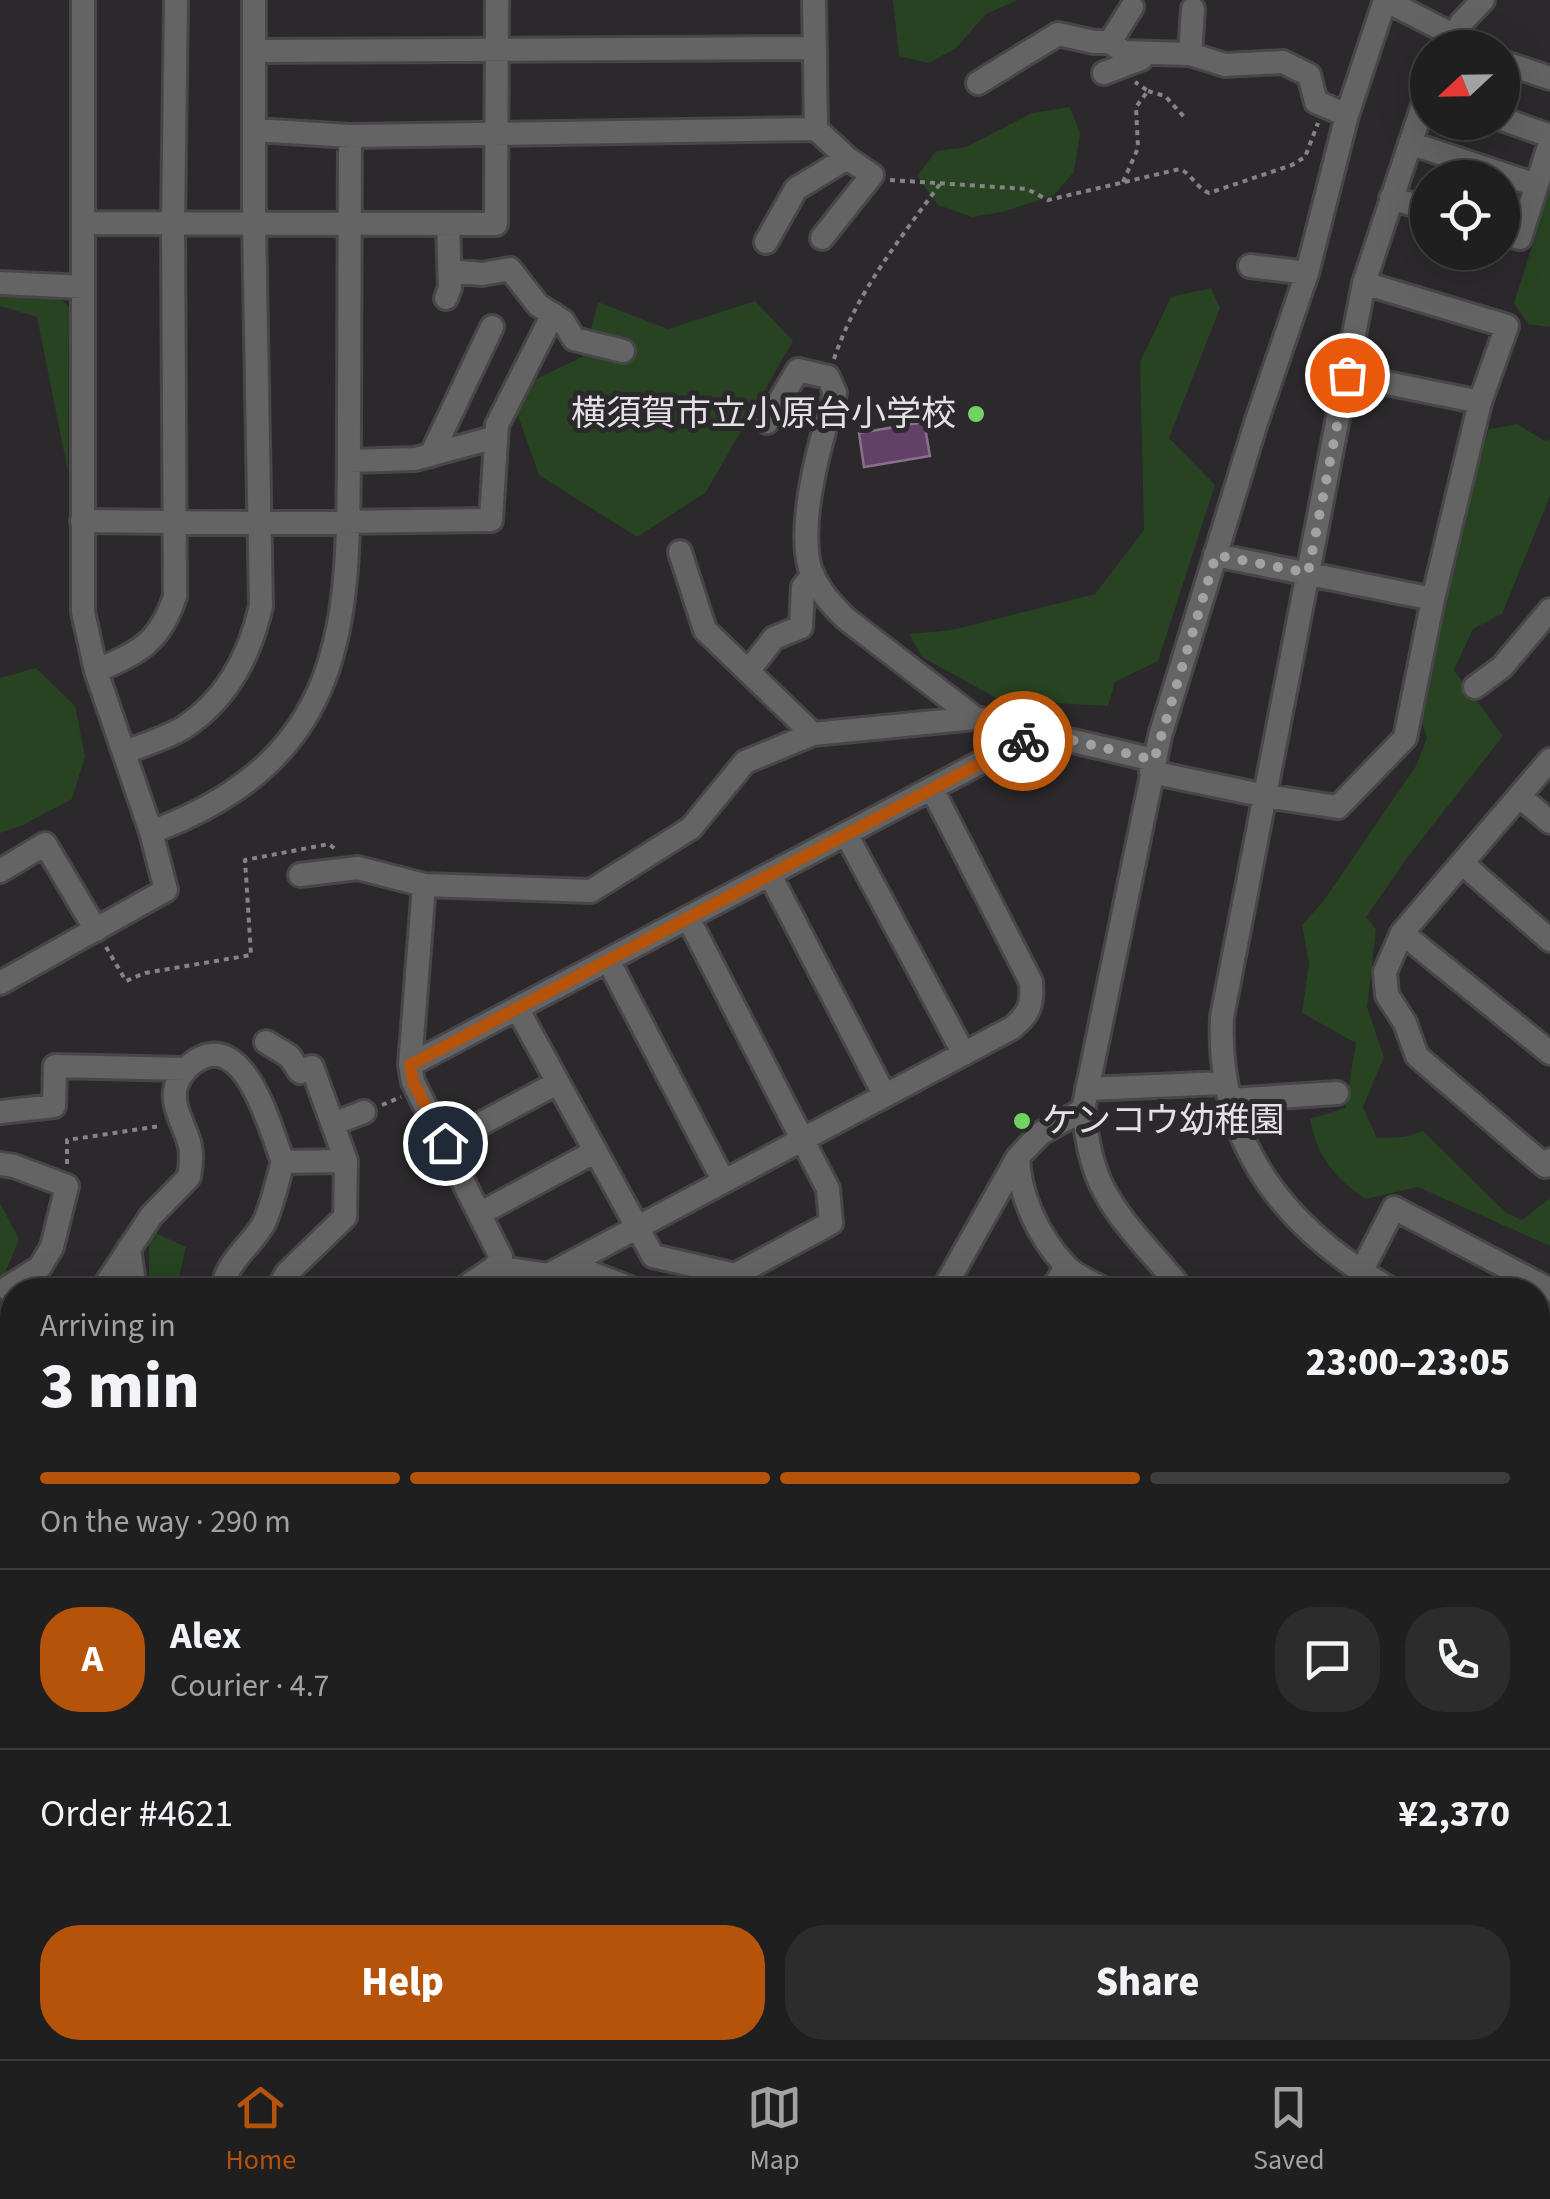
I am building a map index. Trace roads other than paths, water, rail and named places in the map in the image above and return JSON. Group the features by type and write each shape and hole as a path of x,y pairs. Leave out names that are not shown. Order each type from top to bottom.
{"street":[{"path":"0,983 100,937 166,890 96,671 84,612 83,0"},
{"path":"96,671 134,655 152,640 166,622 175,596 172,521 176,0"},
{"path":"125,752 181,729 209,707 232,681 253,643 261,606 254,0"},
{"path":"83,223 496,224 497,0"},
{"path":"814,0 816,129"},
{"path":"1173,1278 1129,1228 1104,1190 1088,1144 1085,1100 1153,766 1256,422 1307,274 1335,111 1385,0 1430,30"},
{"path":"1461,30 1483,0"},
{"path":"1110,42 1132,7"},
{"path":"1190,54 1193,9"},
{"path":"978,83 1058,34 1110,42 1124,52 1190,54 1224,64 1283,62 1309,75 1316,102 1335,111"},
{"path":"255,50 814,48"},
{"path":"1110,72 1141,60 1142,52"},
{"path":"1520,68 1550,78"},
{"path":"1520,126 1550,139 1520,238"},
{"path":"256,130 350,136 816,129 847,158 881,178 822,238"},
{"path":"150,832 212,806 264,769 313,705 333,660 343,619 348,522 350,136"},
{"path":"1371,1278 1318,1242 1263,1180 1243,1139 1227,1091 1220,1052 1222,1017 1364,284 1411,140"},
{"path":"1410,144 1536,185"},
{"path":"766,242 796,189 847,158"},
{"path":"1390,198 1410,204"},
{"path":"446,298 450,288 448,224"},
{"path":"1250,266 1307,274"},
{"path":"450,271 482,274 510,269 538,305 564,321 574,339 623,351"},
{"path":"0,282 83,287"},
{"path":"300,876 358,868 424,885 591,891 691,828 744,762 814,734 975,718 1266,796 1338,807 1406,738 1432,598 1480,402 1508,326 1364,284"},
{"path":"82,521 492,520 497,426 554,314"},
{"path":"431,455 492,326"},
{"path":"767,422 798,370 828,378 835,393 817,453 809,515 808,560 813,575 826,599 845,618 975,718"},
{"path":"1347,375 1480,402"},
{"path":"349,461 415,459 496,437"},
{"path":"680,552 704,630 814,734"},
{"path":"1216,555 1432,598"},
{"path":"749,670 774,638 801,627 803,587 813,575"},
{"path":"1476,687 1502,667 1550,610"},
{"path":"410,1065 1038,732"},
{"path":"1550,760 1402,933 1385,972 1387,995 1405,1023 1417,1056 1545,1166 1550,1160"},
{"path":"496,1268 548,1275 566,1273 636,1228 1012,1028 1028,1015 1033,1000 1031,982 932,789"},
{"path":"1519,796 1550,822"},
{"path":"846,834 964,1054"},
{"path":"0,871 46,844 100,937"},
{"path":"1462,863 1550,940"},
{"path":"770,875 884,1094"},
{"path":"424,885 410,1065 418,1090 501,1257 496,1268 481,1278"},
{"path":"518,1008 653,1256 735,1275 832,1224 828,1189 688,918"},
{"path":"1402,933 1550,1053"},
{"path":"608,960 723,1180"},
{"path":"266,1042 289,1056 300,1072 312,1068 346,1161 346,1217 284,1278"},
{"path":"110,1278 151,1216 189,1177 189,1142 177,1112 174,1089 185,1069 204,1056 225,1055 245,1070 283,1162 264,1223 225,1278"},
{"path":"0,1112 54,1106 54,1066 185,1069"},
{"path":"445,1143 557,1082"},
{"path":"950,1278 1018,1156 1085,1100 1227,1091 1337,1093"},
{"path":"335,1123 364,1112"},
{"path":"481,1213 594,1152"},
{"path":"1018,1156 1019,1183 1028,1210 1066,1267 1085,1278"},
{"path":"283,1162 346,1161"},
{"path":"0,1164 67,1186 52,1247 40,1266 24,1278"},
{"path":"1361,1272 1394,1208 1527,1278"},
{"path":"129,1248 133,1278"},
{"path":"1059,1278 1066,1267"}],"place":[{"name":"横須賀市立小原台小学校","path":"976,414"},
{"name":"ケンコウ幼稚園","path":"1022,1121"}]}
